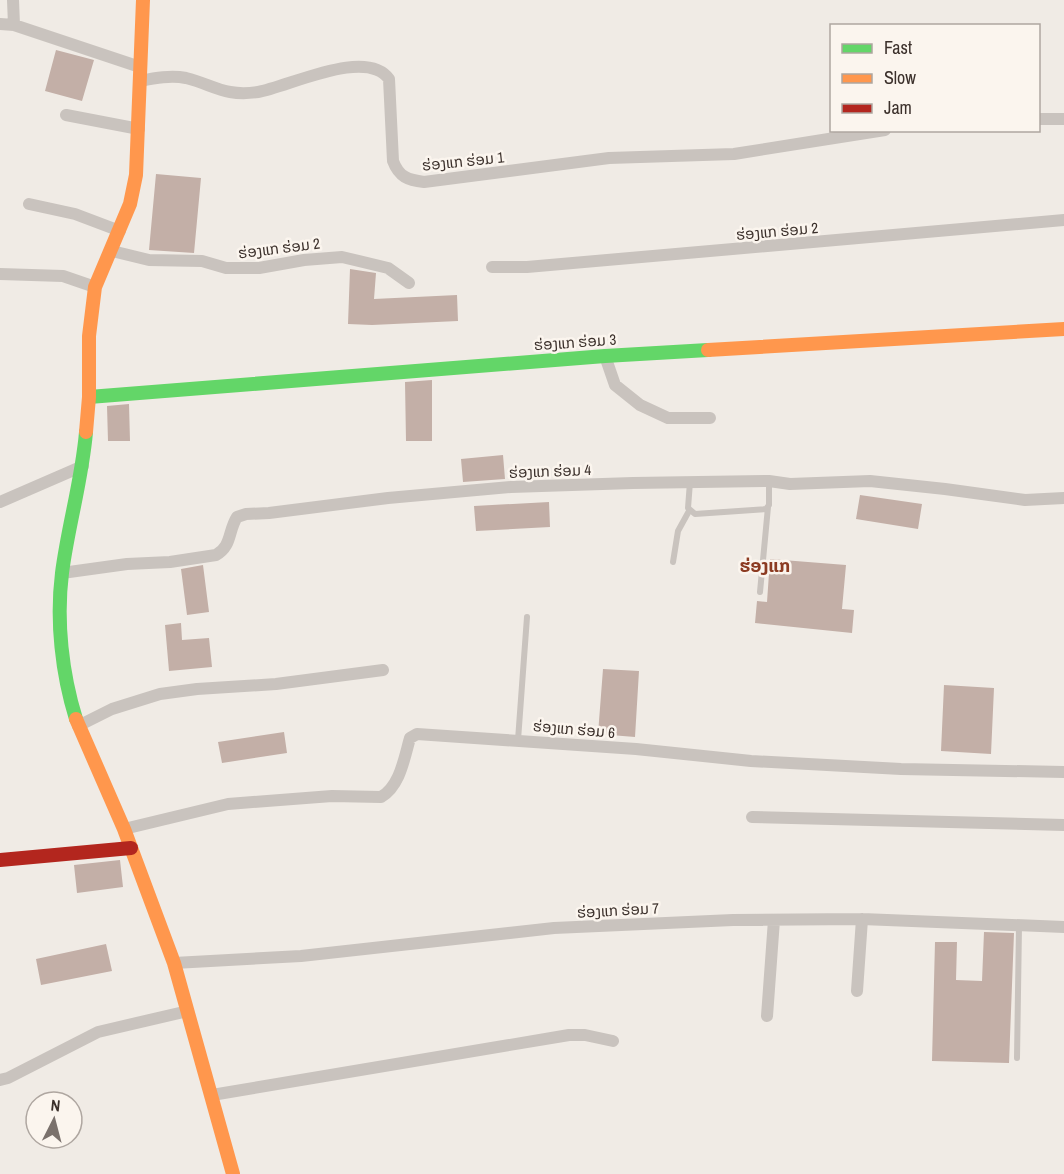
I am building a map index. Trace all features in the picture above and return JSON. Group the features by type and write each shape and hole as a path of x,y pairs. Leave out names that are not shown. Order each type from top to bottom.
{"street":[{"path":"13,0 14,25"},
{"path":"143,0 136,175 130,204 95,287 89,336 89,397 83,466 62,573 60,613 62,641 70,699 78,726 132,848 174,963 233,1174"},
{"path":"0,24 14,25 140,74"},
{"name":"ຮ່ອງແກ ຮ່ອມ 1","path":"140,74 159,78 187,78 215,89 234,93 259,92 303,76 355,67 374,68 386,74 389,79 393,161 396,170 411,181 424,182 609,158 734,154 872,132"},
{"path":"66,115 139,129"},
{"path":"1040,119 1064,119"},
{"path":"29,204 75,214 120,231"},
{"name":"ຮ່ອງແກ ຮ່ອມ 2","path":"492,267 527,267 1064,220"},
{"name":"ຮ່ອງແກ ຮ່ອມ 2","path":"112,251 149,260 202,261 226,268 259,268 304,260 342,257 388,268 409,283"},
{"path":"0,274 63,276 95,287"},
{"name":"ຮ່ອງແກ ຮ່ອມ 3","path":"89,397 605,356 1064,329"},
{"path":"605,356 615,385 640,405 668,418 710,418"},
{"path":"0,502 83,466"},
{"name":"ຮ່ອງແກ ຮ່ອມ 4","path":"62,573 216,555 228,545 237,517 246,514 511,487 690,482 769,481 790,484 870,482 1025,500 1064,498"},
{"path":"78,726 112,709 160,694 197,688 276,684 383,670"},
{"name":"ຮ່ອງແກ ຮ່ອມ 6","path":"124,829 228,804 332,796 381,797 393,786 410,738 417,735 518,740 751,761 901,769 1064,772"},
{"path":"752,817 1064,825"},
{"path":"0,860 132,848"},
{"path":"857,991 862,919"},
{"name":"ຮ່ອງແກ ຮ່ອມ 7","path":"174,963 301,956 554,928 862,919 1064,927"},
{"path":"767,1016 774,920"},
{"path":"0,1080 98,1032 188,1011"},
{"path":"212,1095 569,1035 585,1035 613,1041"}],"lane":[{"path":"760,592 769,481"},
{"path":"673,562 678,531 689,511 690,482"},
{"path":"689,511 695,514 768,507"},
{"path":"518,740 527,617"},
{"path":"1017,1058 1019,926"}],"building":[{"path":"56,50 94,60 82,101 45,91"},
{"path":"156,174 201,178 194,253 149,250"},
{"path":"350,269 376,273 374,299 457,295 458,321 348,324"},
{"path":"432,380 432,441 406,441 405,382"},
{"path":"129,404 130,441 108,441 107,406"},
{"path":"503,455 505,479 463,482 461,459"},
{"path":"860,495 922,504 918,529 856,519"},
{"path":"549,502 550,527 476,531 474,506"},
{"path":"770,559 846,565 842,609 854,610 852,633 755,623 757,601 767,602"},
{"path":"203,565 209,612 187,615 181,569"},
{"path":"181,623 182,640 209,638 212,667 169,671 165,625"},
{"path":"603,669 639,671 635,737 598,734"},
{"path":"944,685 994,688 991,754 941,751"},
{"path":"284,732 287,753 222,763 218,742"},
{"path":"120,860 123,887 77,893 74,865"},
{"path":"984,932 1014,933 1009,1063 932,1061 935,942 957,942 956,980 982,981"},
{"path":"106,944 112,971 41,985 36,959"}],"traffic: fast":[{"path":"89,397 605,356 708,350"},
{"path":"76,719 61,647 60,591 86,432"}],"traffic: slow":[{"path":"86,432 89,397 89,336 95,287 130,204 136,175 143,0"},
{"path":"708,350 1064,329"},
{"path":"76,719 124,829 174,963 233,1174"}],"traffic: jam":[{"path":"0,860 131,848"}],"district":[{"name":"ຮ່ອງແກ","path":"765,565"}]}
